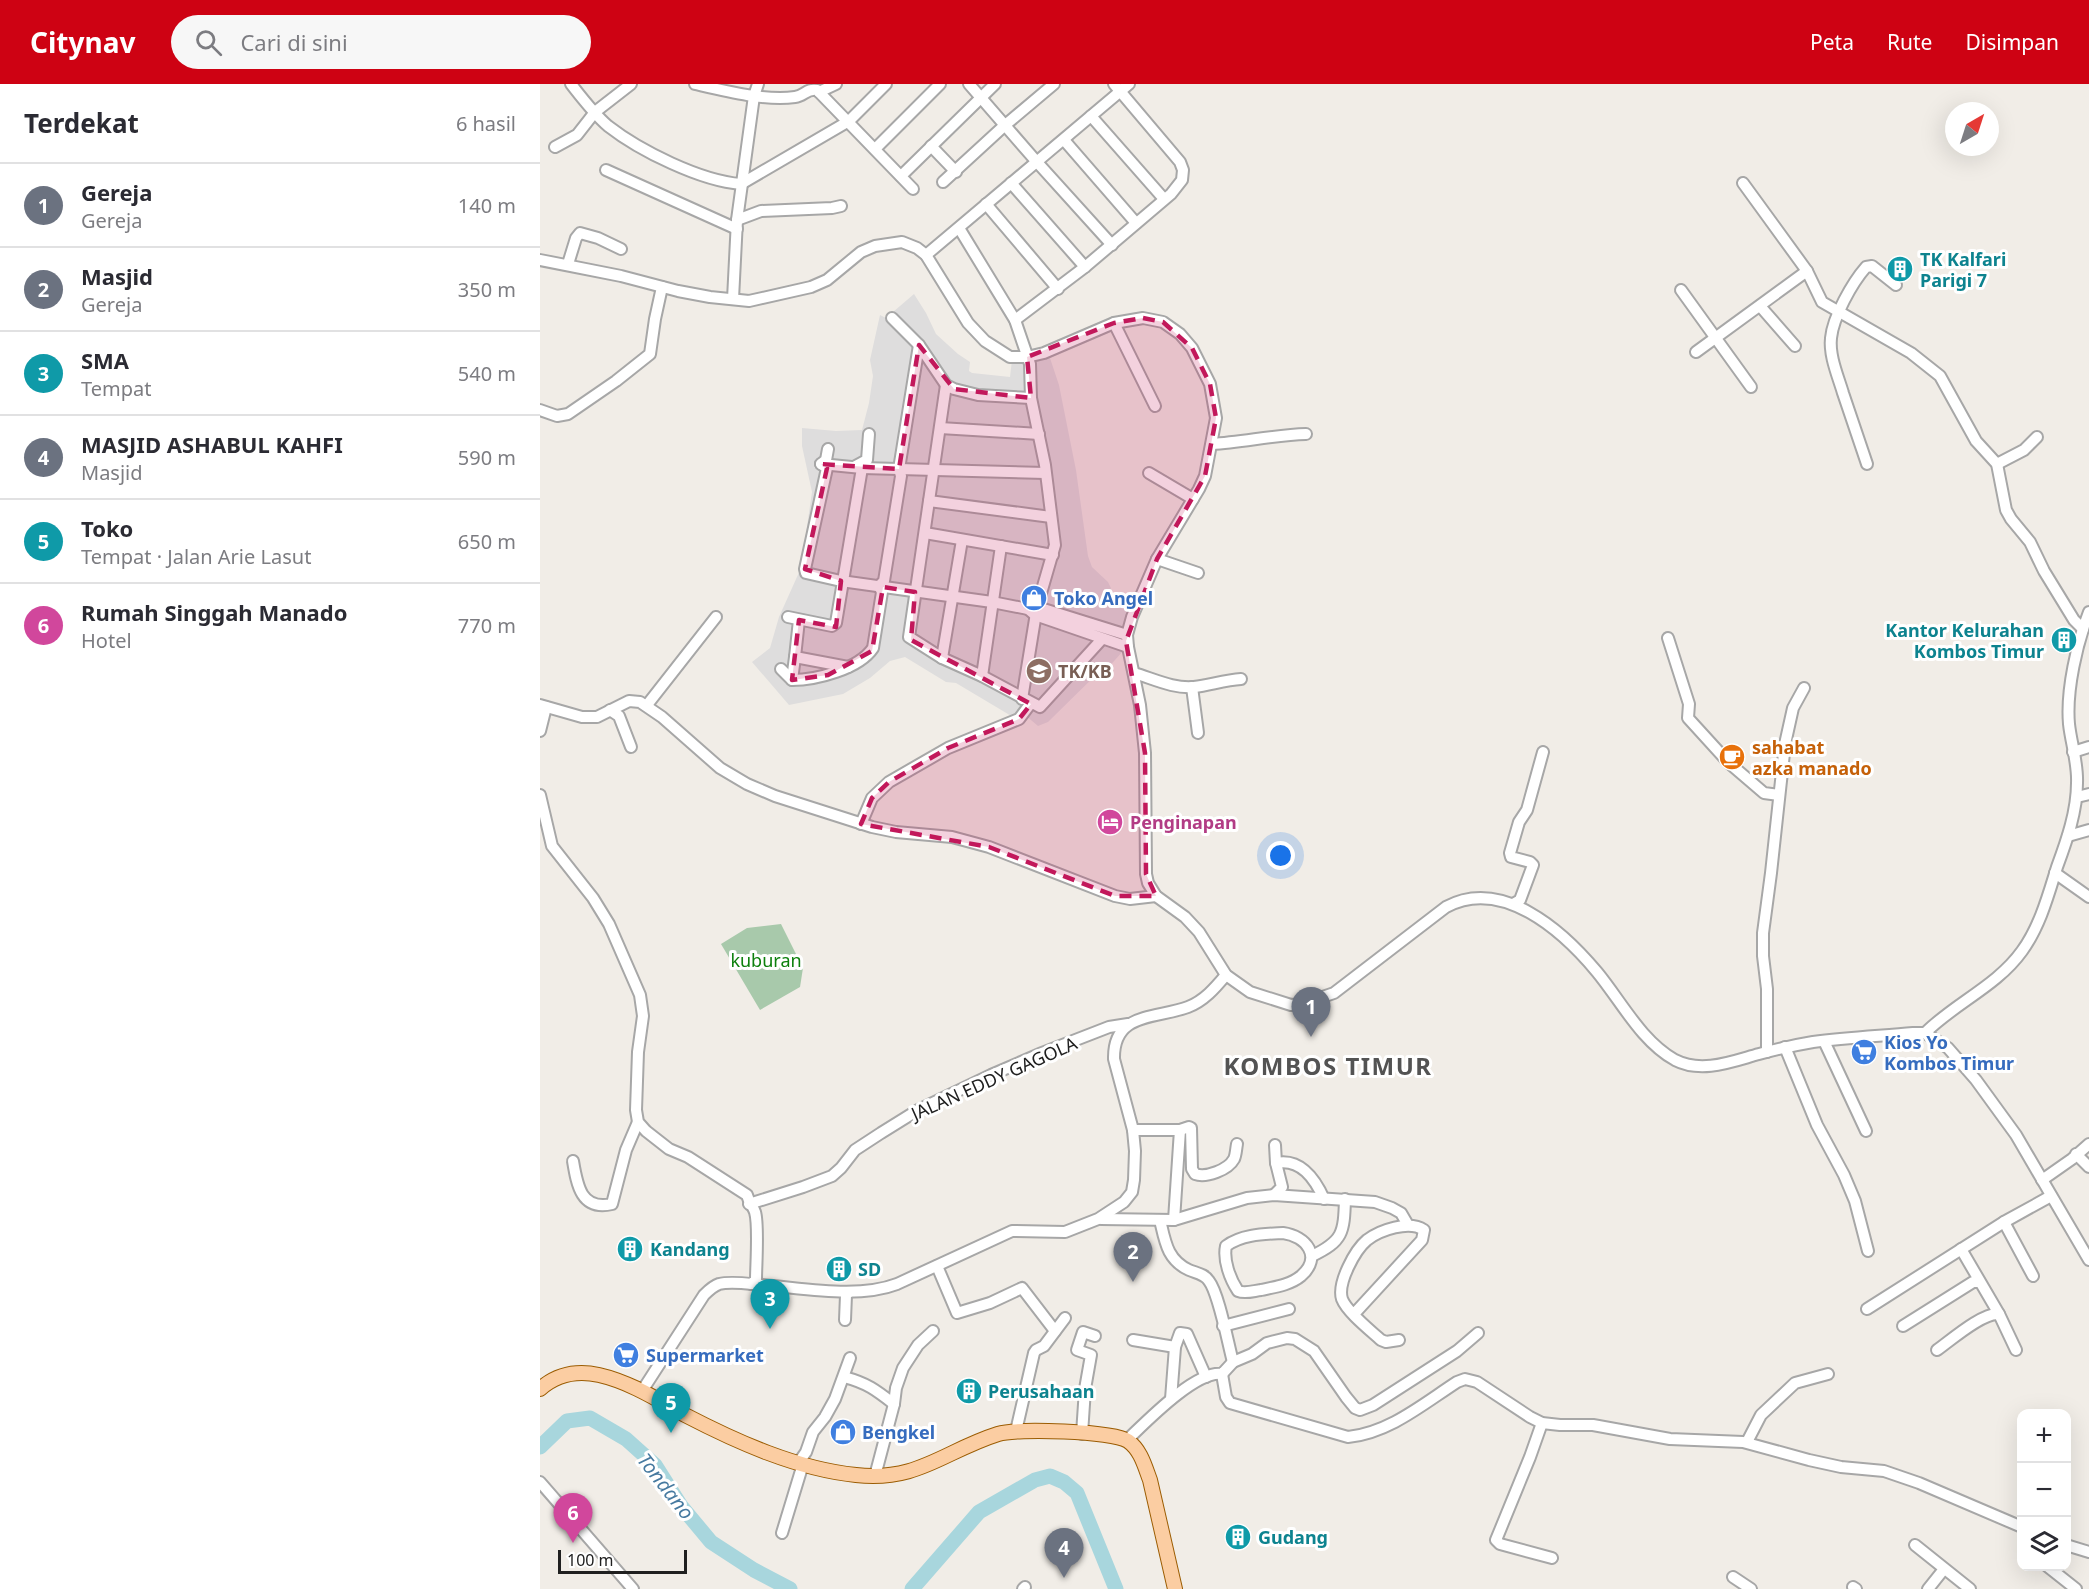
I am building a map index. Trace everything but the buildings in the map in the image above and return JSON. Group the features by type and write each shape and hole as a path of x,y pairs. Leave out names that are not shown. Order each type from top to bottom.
{"main road":[{"path":"540,1389 555,1378 570,1373 599,1375 642,1391 733,1437 801,1463 837,1473 875,1476 914,1471 991,1437 1017,1431 1053,1431 1118,1437 1127,1440 1138,1452 1150,1480 1175,1589"}],"street":[{"path":"571,84 607,125 650,152 711,178 741,184 849,121 886,84"},
{"path":"555,147 577,135 595,112 631,84"},
{"path":"695,84 754,96 795,97 807,88 813,89 849,121 913,189"},
{"path":"733,299 741,184 754,96 758,84"},
{"path":"819,92 836,84"},
{"path":"875,149 940,84"},
{"path":"969,84 1112,245"},
{"path":"901,176 995,84"},
{"path":"943,182 1054,84"},
{"path":"926,255 1064,140 1117,88 1129,84"},
{"path":"1015,320 1112,245 1178,186 1184,170 1180,162 1117,88"},
{"path":"1091,116 1164,198"},
{"path":"1064,140 1136,223"},
{"path":"931,146 956,172"},
{"path":"606,170 737,225"},
{"path":"1011,183 1085,267"},
{"path":"1743,183 1807,271 1822,302 1911,352 1940,376 1976,441 1997,464 2006,510 2030,542 2044,571 2074,620 2083,629"},
{"path":"986,204 1058,289"},
{"path":"737,225 761,211 842,206"},
{"path":"861,824 872,798 889,782 948,748 1019,718 1027,701 1033,610 1055,545 1046,473 1031,398 1030,364 1015,320 959,228"},
{"path":"568,264 576,238 580,233 598,238 621,249"},
{"path":"540,260 568,264 710,297 749,301 811,287 827,280 861,252 875,246 902,242 917,248 926,255 968,323 985,341 1010,357 1027,357 1062,347 1114,323 1143,318 1163,322 1180,334 1192,348 1210,384 1216,418 1205,476 1157,559 1132,617 1127,641 1134,673 1145,753 1146,874 1148,883 1156,896 1185,917 1199,932 1210,946 1226,975 1250,992 1291,1005 1302,1004 1334,993 1446,907 1459,900 1474,897 1513,904 1552,927 1597,972 1658,1047 1676,1060 1695,1066 1724,1064 1785,1047 1824,1041 1925,1033 1948,1048 1987,1094 2016,1135 2089,1260"},
{"path":"1867,464 1831,353 1831,339 1839,312 1866,267 1872,266 1896,285"},
{"path":"1696,352 1807,271"},
{"path":"540,410 563,416 616,381 650,354 662,287"},
{"path":"1681,290 1751,387"},
{"path":"1760,306 1795,345"},
{"path":"892,318 919,345 946,385 971,393 1031,398"},
{"path":"1114,323 1155,406"},
{"path":"879,586 884,581 919,345"},
{"path":"946,385 909,637 942,658 1040,707 1102,639"},
{"path":"940,428 1039,434"},
{"path":"1212,444 1306,434"},
{"path":"792,680 795,657 794,618 834,625 858,468 867,460 869,435"},
{"path":"1997,464 2024,450 2037,437"},
{"path":"821,464 826,460 828,449"},
{"path":"821,464 858,468 1046,473"},
{"path":"821,464 826,468 805,569 810,574 841,581 1033,610 1127,641"},
{"path":"1149,473 1193,500"},
{"path":"929,501 1051,517"},
{"path":"925,533 1053,555"},
{"path":"942,658 962,540"},
{"path":"982,676 1001,546"},
{"path":"1157,559 1198,573"},
{"path":"792,680 828,675 848,667 869,653 873,648 882,592 879,586"},
{"path":"1925,1033 2007,968 2023,950 2041,917 2068,836 2077,797 2078,781 2069,722 2074,671 2089,612"},
{"path":"647,705 716,617"},
{"path":"1077,625 1102,639 1127,641"},
{"path":"1668,638 1689,704 1688,718 1729,763 1764,794 1779,795"},
{"path":"795,657 848,667"},
{"path":"781,669 792,680"},
{"path":"1134,673 1177,687 1192,687 1241,679"},
{"path":"1192,687 1198,733"},
{"path":"1767,1052 1767,988 1762,945 1790,721 1793,708 1804,688"},
{"path":"540,731 543,706 582,717 597,717 629,701 640,702 647,705 720,768 747,784 775,796 861,824 896,832 952,837 978,844 1115,896 1130,899 1156,896"},
{"path":"610,710 619,716 630,747"},
{"path":"2073,752 2089,747"},
{"path":"1513,904 1520,900 1533,865 1509,853 1519,822 1527,810 1543,752"},
{"path":"2077,797 2089,794"},
{"path":"540,795 552,846 593,898 609,924 640,995 644,1016 638,1052 636,1110 638,1122 669,1149 688,1157 747,1195 749,1204 755,1212 756,1232 756,1280 751,1284"},
{"path":"2068,836 2089,830"},
{"path":"2055,873 2089,897"},
{"name":"JALAN EDDY GAGOLA","path":"749,1204 788,1193 832,1176 855,1150 918,1110 991,1075 1109,1027 1188,1007 1211,992 1226,975"},
{"path":"642,1391 710,1289 720,1284 751,1284 849,1292 890,1287 1012,1231 1065,1232 1098,1219 1124,1202 1131,1192 1134,1180 1135,1151 1133,1130 1114,1059 1114,1048 1117,1038 1128,1024"},
{"path":"1824,1041 1866,1131"},
{"path":"1785,1047 1817,1125 1855,1201 1868,1251"},
{"path":"573,1161 582,1195 592,1202 603,1205 612,1203 626,1149 638,1122"},
{"path":"1133,1130 1180,1131 1191,1128 1192,1169 1200,1176 1206,1176 1227,1166 1235,1156 1237,1144"},
{"path":"1174,1220 1180,1131"},
{"path":"2042,1180 2089,1144"},
{"path":"1274,1196 1282,1187 1276,1163 1275,1145"},
{"path":"2076,1154 2089,1167"},
{"path":"1276,1163 1297,1164 1317,1183 1324,1199"},
{"path":"1098,1219 1174,1220 1247,1198 1274,1196 1375,1202 1401,1213 1408,1225"},
{"path":"1867,1309 2004,1222 2051,1196"},
{"path":"1312,1256 1308,1245 1301,1238 1283,1233 1244,1238 1229,1244 1225,1253 1234,1285 1242,1293 1284,1285 1309,1267 1312,1256 1336,1242 1344,1224 1345,1199"},
{"path":"1124,1202 1126,1219"},
{"path":"1160,1220 1172,1259 1210,1281 1216,1294 1233,1362"},
{"path":"2004,1222 2033,1276"},
{"path":"1354,1314 1422,1240 1424,1230 1421,1227 1408,1225 1365,1242 1344,1276 1341,1297 1354,1314 1381,1340 1386,1342 1399,1340"},
{"path":"1962,1249 1999,1314 2016,1350"},
{"path":"937,1266 957,1313 990,1303 1022,1288 1055,1331"},
{"path":"1903,1326 1972,1282 1979,1282"},
{"path":"845,1320 846,1295 849,1292"},
{"path":"1223,1326 1289,1309"},
{"path":"1937,1350 1992,1313 1999,1314"},
{"path":"1017,1431 1034,1353 1044,1346 1065,1318"},
{"path":"875,1476 903,1368 918,1345 933,1331"},
{"path":"1082,1434 1085,1389 1091,1355 1077,1350 1083,1332 1095,1336"},
{"path":"1171,1399 1175,1347 1180,1334 1186,1333 1206,1377"},
{"path":"1127,1440 1171,1399 1206,1377 1222,1374 1233,1362 1275,1340 1295,1339 1314,1351 1352,1404 1358,1409 1363,1409 1372,1406 1457,1351 1478,1333"},
{"path":"1133,1340 1175,1347"},
{"path":"782,1533 801,1463 813,1432 832,1406 850,1358"},
{"path":"1222,1374 1226,1397 1230,1402 1348,1437 1364,1435 1408,1415 1457,1382 1466,1379 1477,1382 1530,1418 1542,1422 1560,1425 1593,1425 1670,1438 1747,1442 1840,1467 1884,1471 1904,1476 2017,1525"},
{"path":"1747,1442 1761,1415 1795,1383 1828,1374"},
{"path":"844,1377 878,1390 894,1404"},
{"path":"1542,1422 1496,1540 1500,1544 1552,1557"},
{"path":"540,1482 633,1589"},
{"path":"1915,1545 1970,1589"},
{"path":"2071,1546 2089,1552"},
{"path":"1928,1589 1944,1569"},
{"path":"2053,1571 2076,1589"},
{"path":"1733,1577 1751,1589"}],"highlighted area":[{"path":"1143,318 1163,322 1192,348 1210,384 1216,418 1205,476 1157,559 1126,641 1145,753 1146,874 1156,896 1115,896 989,847 861,824 872,798 889,782 948,748 1019,719 1031,704 911,640 915,592 883,587 872,651 828,675 792,680 799,620 836,627 841,581 805,569 827,468 821,464 899,469 919,345 954,389 1031,398 1027,357 1114,323"}],"shaded area":[{"path":"914,294 936,334 970,362 969,371 972,373 1010,377 1012,360 1029,362 1050,358 1059,385 1076,470 1088,556 1092,567 1108,582 1111,588 1108,600 1132,614 1124,650 1106,670 1103,668 1048,722 1038,726 1025,715 1013,717 956,683 946,682 905,657 890,661 870,678 843,694 789,705 752,662 770,648 779,617 801,568 812,492 802,446 802,428 836,431 862,430 873,376 870,360 880,315 886,318"}],"green space":[{"name":"kuburan","path":"781,924 803,968 800,987 760,1010 721,944 747,928"}],"waterway":[{"name":"Tondano","path":"540,1447 567,1421 590,1418 626,1439 655,1465 681,1506 711,1542 754,1570 790,1589"},
{"name":"Tondano","path":"912,1589 979,1512 1035,1480 1050,1476 1064,1482 1077,1493 1116,1589"}],"place":[{"name":"TK Kalfari Parigi 7","path":"1900,269"},
{"name":"Toko Angel","path":"1034,598"},
{"name":"Kantor Kelurahan Kombos Timur","path":"2064,640"},
{"name":"TK/KB","path":"1039,671"},
{"name":"sahabat azka manado","path":"1732,757"},
{"name":"Penginapan","path":"1110,822"},
{"name":"Gereja","path":"1311,1037"},
{"name":"Kios Yo Kombos Timur","path":"1864,1052"},
{"name":"Kandang","path":"630,1249"},
{"name":"SD","path":"839,1269"},
{"name":"Masjid","path":"1133,1282"},
{"name":"SMA","path":"770,1329"},
{"name":"Supermarket","path":"626,1355"},
{"name":"Perusahaan","path":"969,1391"},
{"name":"Bengkel","path":"843,1432"},
{"name":"Toko","path":"671,1433"},
{"name":"Gudang","path":"1238,1537"},
{"name":"Rumah Singgah Manado","path":"573,1543"},
{"name":"MASJID ASHABUL KAHFI","path":"1064,1578"}],"district":[{"name":"KOMBOS TIMUR","path":"1328,1065"}]}
